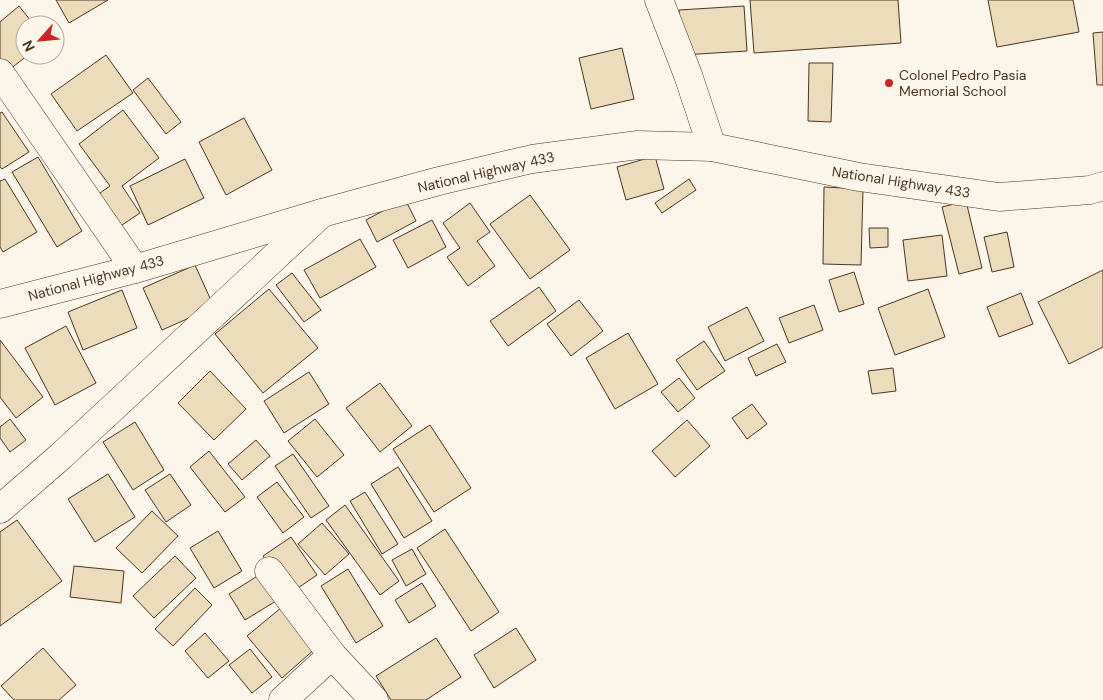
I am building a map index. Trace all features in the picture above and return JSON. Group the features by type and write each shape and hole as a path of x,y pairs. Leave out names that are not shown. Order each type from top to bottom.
{"main road":[{"path":"659,0 688,75 712,148"},
{"path":"0,73 135,269"},
{"name":"National Highway 433","path":"0,304 135,269 322,213 439,181 532,159 638,145 712,148 859,177 1000,197 1090,190 1103,186"},
{"path":"0,509 61,456 322,213"},
{"path":"269,571 332,655 374,700"},
{"path":"283,700 332,655"}],"building":[{"path":"56,0 108,0 69,23"},
{"path":"750,0 898,0 901,43 754,53"},
{"path":"988,0 1073,0 1079,32 997,47"},
{"path":"19,6 26,15 15,15 15,65 9,70 0,59 0,22"},
{"path":"744,6 747,51 682,55 679,10"},
{"path":"1103,32 1103,85 1097,85 1093,33"},
{"path":"622,48 634,99 591,109 579,58"},
{"path":"106,55 133,93 77,131 51,94"},
{"path":"809,63 833,63 831,122 808,121"},
{"path":"148,78 181,122 166,134 133,90"},
{"path":"123,110 159,158 122,186 140,213 119,227 97,195 110,186 79,144"},
{"path":"2,112 29,152 2,169 0,167 0,113"},
{"path":"244,118 272,170 226,195 199,142"},
{"path":"655,156 664,189 626,200 617,167"},
{"path":"38,157 82,231 57,247 12,172"},
{"path":"185,159 204,198 148,225 130,186"},
{"path":"5,179 37,232 3,252 0,247 0,181"},
{"path":"689,179 696,190 662,213 655,203"},
{"path":"824,187 863,189 861,265 823,264"},
{"path":"530,195 570,250 530,279 490,224"},
{"path":"405,199 416,221 377,242 366,220"},
{"path":"966,201 982,268 959,274 942,207"},
{"path":"470,203 490,232 477,241 495,266 468,286 447,257 460,248 443,223"},
{"path":"432,220 446,247 408,268 393,240"},
{"path":"869,228 888,228 888,247 870,248"},
{"path":"1007,232 1014,267 992,272 984,237"},
{"path":"942,235 947,276 908,281 903,240"},
{"path":"360,239 376,267 320,298 304,270"},
{"path":"195,265 214,307 162,330 143,288"},
{"path":"1103,270 1103,347 1069,364 1038,302"},
{"path":"854,272 864,304 839,312 829,280"},
{"path":"292,273 321,310 304,322 276,285"},
{"path":"539,287 556,311 508,346 490,321"},
{"path":"269,289 318,348 263,393 215,334"},
{"path":"928,289 945,337 895,355 878,308"},
{"path":"122,290 137,328 83,350 68,312"},
{"path":"1021,293 1033,324 999,337 987,307"},
{"path":"579,300 603,331 571,356 547,324"},
{"path":"814,305 823,330 789,343 779,318"},
{"path":"747,307 764,341 725,361 708,327"},
{"path":"66,326 96,383 55,405 25,348"},
{"path":"628,333 658,384 615,409 586,358"},
{"path":"0,340 43,397 16,418 0,397"},
{"path":"704,341 725,371 697,390 676,360"},
{"path":"777,344 786,362 756,376 748,358"},
{"path":"893,368 896,391 872,394 868,371"},
{"path":"210,371 246,409 214,440 178,403"},
{"path":"309,372 329,404 284,433 264,401"},
{"path":"679,378 695,398 678,412 661,392"},
{"path":"380,383 412,426 380,452 346,408"},
{"path":"752,404 767,424 747,439 732,418"},
{"path":"10,419 26,440 10,452 0,438 0,427"},
{"path":"315,419 344,455 317,477 288,441"},
{"path":"687,420 710,446 675,477 652,451"},
{"path":"135,422 164,470 133,490 103,442"},
{"path":"430,425 471,488 434,512 393,449"},
{"path":"256,440 270,456 242,480 228,464"},
{"path":"209,451 245,497 225,512 190,467"},
{"path":"293,454 329,506 311,518 275,466"},
{"path":"398,467 432,521 404,538 371,484"},
{"path":"108,474 135,517 95,542 68,499"},
{"path":"170,474 191,505 166,522 145,490"},
{"path":"277,482 304,517 283,533 257,497"},
{"path":"365,492 398,544 382,554 350,501"},
{"path":"345,505 399,581 380,595 326,520"},
{"path":"152,511 178,536 142,573 116,548"},
{"path":"17,520 62,581 0,626 0,532"},
{"path":"322,523 349,554 325,575 298,544"},
{"path":"445,529 499,612 471,631 417,548"},
{"path":"218,531 242,571 214,588 190,548"},
{"path":"291,537 317,575 289,594 263,556"},
{"path":"412,549 426,574 406,586 392,560"},
{"path":"175,556 196,578 154,618 133,596"},
{"path":"74,566 124,571 121,603 70,597"},
{"path":"348,569 383,626 356,643 321,586"},
{"path":"259,575 276,601 245,620 229,594"},
{"path":"422,583 436,606 409,623 395,600"},
{"path":"195,588 212,605 173,646 155,629"},
{"path":"282,607 316,648 282,678 247,636"},
{"path":"516,628 536,660 494,688 474,655"},
{"path":"205,633 229,661 208,678 185,651"},
{"path":"436,638 461,677 426,700 391,700 376,676"},
{"path":"43,648 76,685 59,700 14,700 1,686"},
{"path":"250,649 272,677 252,693 229,665"}],"place":[{"name":"Colonel Pedro Pasia Memorial School","path":"889,83"}]}
